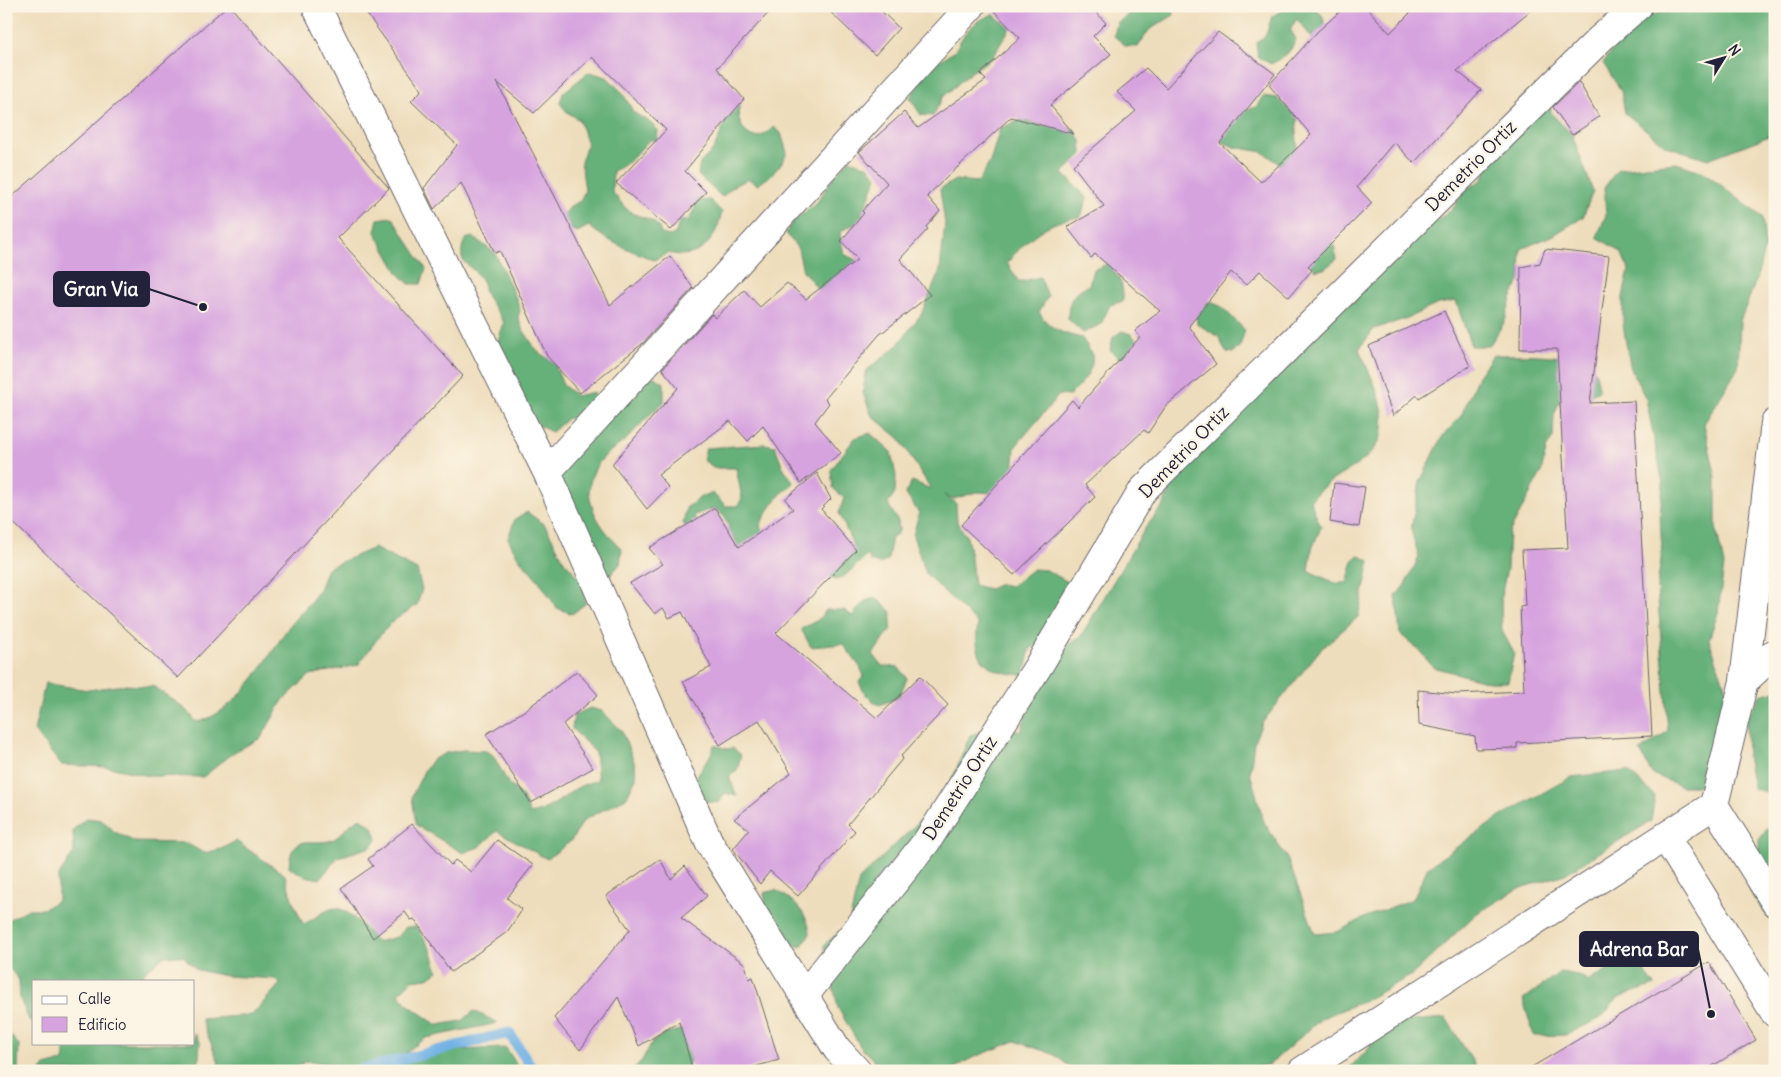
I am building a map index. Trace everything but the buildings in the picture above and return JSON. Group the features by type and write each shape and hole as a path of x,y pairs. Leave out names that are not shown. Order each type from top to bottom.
{"street":[{"path":"316,6 547,472 709,842 837,1049 857,1071"},
{"name":"Demetrio Ortiz","path":"804,996 927,841 1038,665 1143,490 1600,39 1638,6"},
{"path":"547,472 963,9"},
{"path":"1302,1071 1666,838 1714,805 1744,681 1766,556 1775,423"},
{"path":"1744,681 1775,653"},
{"path":"1714,805 1775,902"},
{"path":"1666,838 1775,1013"}],"green space":[{"path":"1132,6 1172,6 1174,15 1149,30 1138,47 1126,46 1114,36 1117,23 1127,16"},
{"path":"1286,6 1312,6 1322,15 1325,24 1339,34 1316,43 1297,19 1290,29 1296,39 1292,48 1283,57 1271,64 1258,57 1256,43 1266,35 1272,16 1283,11"},
{"path":"1687,6 1775,6 1775,131 1772,135 1708,159 1666,146 1625,113 1621,91 1603,63 1618,42 1637,24 1653,15 1683,9"},
{"path":"993,14 1010,28 992,58 970,73 943,97 933,116 921,115 910,98 930,66 954,52 965,33 978,21"},
{"path":"589,72 607,77 622,92 634,113 647,120 658,130 657,140 649,140 628,162 613,171 612,192 628,210 653,222 661,234 670,236 676,233 679,221 689,220 698,201 710,200 722,212 715,232 704,247 689,254 668,253 654,260 629,250 596,232 589,226 577,232 558,222 571,206 580,201 585,190 581,162 587,144 579,120 567,112 560,103 563,93"},
{"path":"1544,90 1552,114 1572,135 1593,191 1583,217 1552,236 1521,249 1520,280 1511,299 1505,321 1489,346 1471,346 1456,301 1438,304 1405,319 1374,329 1359,349 1378,393 1382,408 1381,436 1374,450 1361,462 1328,483 1310,501 1321,527 1312,549 1309,571 1335,583 1347,583 1353,561 1358,555 1370,561 1358,617 1320,650 1262,723 1254,742 1250,773 1264,822 1288,860 1315,934 1337,932 1368,916 1413,899 1428,867 1500,817 1571,777 1628,771 1655,796 1651,821 1565,874 1518,889 1476,914 1412,975 1366,1000 1322,1018 1269,1065 1222,1071 1076,1071 1053,1054 1015,1041 970,1059 950,1071 885,1071 861,1048 838,1008 824,945 849,923 859,880 946,795 970,735 998,726 1021,732 1039,665 1081,636 1146,527 1162,507 1187,456 1420,212 1436,221 1454,207 1465,190 1482,180 1510,114 1526,93"},
{"path":"737,95 740,105 738,114 743,129 751,136 758,137 774,127 781,133 787,153 775,171 758,185 748,179 735,185 722,197 698,175 700,163 714,149"},
{"path":"1263,96 1277,98 1298,119 1296,130 1298,154 1282,166 1263,152 1234,147 1213,137 1246,110 1256,107"},
{"path":"1021,120 1041,125 1074,129 1081,141 1082,154 1063,173 1087,198 1081,217 1048,226 1023,245 1007,263 1019,282 1040,277 1048,296 1039,312 1052,327 1069,335 1082,338 1092,355 1091,367 1077,388 1069,396 1059,395 1015,447 1013,475 995,493 976,492 954,499 944,495 956,503 957,522 967,537 974,585 989,589 1000,584 1011,586 1033,569 1046,570 1072,584 1039,644 1030,649 1024,675 1001,672 985,663 980,656 978,648 978,624 926,574 913,536 919,513 905,493 912,481 931,489 899,438 872,416 863,393 866,371 897,346 922,313 940,270 945,224 940,189 955,180 978,182 990,162 1000,128"},
{"path":"849,160 868,166 877,177 862,211 862,220 841,231 840,235 844,254 856,260 831,299 818,289 803,271 798,249 786,233 793,221 816,204 833,178"},
{"path":"1676,163 1704,172 1762,217 1765,245 1757,278 1740,321 1738,368 1704,424 1716,478 1716,527 1724,565 1718,613 1709,639 1726,689 1721,711 1728,748 1705,786 1681,786 1652,774 1640,751 1668,731 1657,587 1662,552 1660,515 1663,484 1646,399 1631,370 1623,325 1623,297 1629,270 1621,252 1597,237 1606,215 1604,188 1618,169"},
{"path":"392,217 426,269 421,284 409,284 399,274 375,232 378,219"},
{"path":"1320,228 1334,245 1337,259 1324,269 1316,270 1310,264"},
{"path":"473,237 495,253 516,298 520,310 518,317 522,328 537,351 554,363 563,385 576,396 594,392 597,403 577,421 568,418 552,432 535,424 497,344 504,323 485,293 482,281 463,260 462,248 465,239"},
{"path":"1107,264 1120,281 1123,290 1123,301 1110,305 1101,324 1083,333 1068,319 1070,303 1075,294 1089,285 1093,270"},
{"path":"1211,302 1222,307 1245,330 1240,346 1233,353 1226,352 1218,336 1197,324 1196,313 1202,304"},
{"path":"1122,331 1131,334 1140,343 1123,362 1110,350 1113,337"},
{"path":"1493,355 1532,355 1577,360 1588,365 1595,372 1599,391 1585,398 1563,392 1554,415 1553,438 1547,446 1541,473 1509,533 1507,569 1501,596 1502,631 1514,653 1508,682 1489,682 1433,667 1418,649 1400,634 1396,596 1406,583 1419,557 1411,530 1420,482 1442,437 1461,416 1478,376"},
{"path":"655,377 664,383 664,402 626,440 607,454 597,466 591,479 589,491 591,504 596,516 612,539 622,549 620,564 607,579 556,473 638,380"},
{"path":"870,433 891,452 896,476 895,492 888,504 898,521 899,531 891,540 888,560 880,564 870,561 868,555 844,576 836,580 831,577 829,568 854,547 839,513 844,498 833,488 831,470 855,438"},
{"path":"765,444 775,446 783,467 793,482 776,500 763,519 760,527 767,535 743,552 729,537 729,527 726,520 715,508 694,515 696,524 689,527 683,524 686,508 702,496 712,493 726,506 738,506 742,498 736,468 715,468 703,460 706,448"},
{"path":"527,512 545,525 564,561 584,583 585,604 572,614 557,608 539,581 517,556 508,538 515,519"},
{"path":"374,548 417,570 422,589 417,605 396,619 381,634 358,665 310,675 283,700 261,738 236,751 203,777 149,776 109,767 61,765 34,731 45,683 88,690 125,685 155,687 183,707 197,722 211,717 238,697 249,684 291,624 317,593 327,568"},
{"path":"876,598 891,611 891,629 873,654 882,666 898,667 907,678 899,697 880,705 870,699 863,690 859,682 864,676 860,667 843,644 811,647 801,629 818,620 826,610 844,610 852,616 865,601"},
{"path":"1775,691 1775,792 1769,794 1753,788 1747,756 1746,719 1760,695"},
{"path":"590,708 602,711 621,730 635,764 636,778 626,798 584,820 571,841 547,859 497,831 479,847 463,853 416,825 412,796 424,771 432,760 446,753 463,750 486,751 493,755 508,783 523,797 530,814 549,807 575,789 598,780 595,752 572,729 574,715"},
{"path":"714,745 727,749 733,748 741,755 737,770 729,777 737,796 725,793 719,803 706,801 699,792 697,784 699,772 711,754"},
{"path":"86,818 102,820 115,832 135,842 186,843 204,853 221,849 236,841 285,875 292,899 303,924 327,910 337,908 350,914 377,942 397,937 406,927 417,927 431,950 438,971 428,978 412,980 399,993 407,1004 437,1025 462,1021 474,1011 498,1023 426,1038 406,1052 506,1048 521,1071 320,1071 340,1065 306,1061 290,1071 213,1071 219,1063 201,1019 252,1015 280,984 275,979 226,976 197,970 183,956 165,956 143,973 148,980 32,980 32,1021 30,1022 20,999 19,980 6,964 6,921 29,909 44,909 58,900 58,877 74,852 73,830"},
{"path":"361,818 373,827 377,839 371,847 338,857 320,879 305,876 289,867 291,855 295,847 300,843 329,841 336,838"},
{"path":"1767,829 1775,831 1775,869 1765,875 1775,890 1775,919 1771,921 1751,894 1748,879 1759,840"},
{"path":"775,890 788,897 803,913 810,934 801,947 783,940 778,933 776,922 766,907 764,893"},
{"path":"1621,961 1641,967 1655,985 1618,998 1601,1018 1566,1035 1534,1036 1523,1000 1560,972 1578,975 1589,981"},
{"path":"1446,1018 1475,1065 1474,1071 1346,1071 1366,1052 1387,1023"},
{"path":"686,1029 695,1038 687,1071 631,1071 639,1064 656,1039 668,1033"},
{"path":"6,1030 19,1045 18,1071 6,1071"},
{"path":"195,1034 200,1042 198,1071 41,1071 45,1066 64,1061 64,1044 195,1044"}],"waterway":[{"path":"355,1071 509,1033 534,1071"}],"place":[{"name":"Gran Via","path":"203,307"},
{"name":"Adrena Bar","path":"1711,1014"}]}
